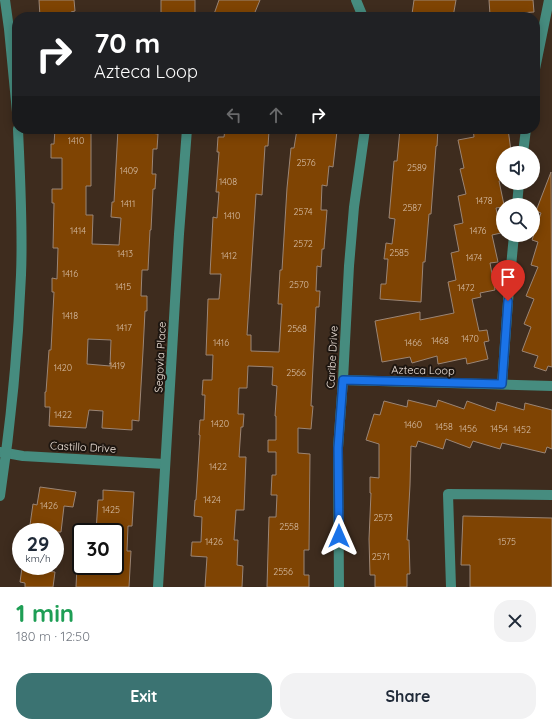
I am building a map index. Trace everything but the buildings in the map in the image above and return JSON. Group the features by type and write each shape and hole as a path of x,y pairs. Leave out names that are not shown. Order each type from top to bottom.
{"street":[{"path":"5,0 12,60"},
{"path":"356,0 361,12"},
{"path":"540,44 549,0"},
{"path":"0,496 3,453 13,398 21,274 18,134"},
{"name":"Segovia Place","path":"158,587 178,234 186,134"},
{"name":"Caribe Drive","path":"339,587 338,448 349,266 354,207 364,134"},
{"path":"524,146 525,134"},
{"path":"502,384 513,242"},
{"name":"Azteca Loop","path":"343,380 552,386"},
{"name":"Castillo Drive","path":"3,453 24,456 165,464"},
{"path":"451,587 448,494 552,495"}],"route":[{"path":"339,536 338,448 343,380 502,384 508,301"}]}
